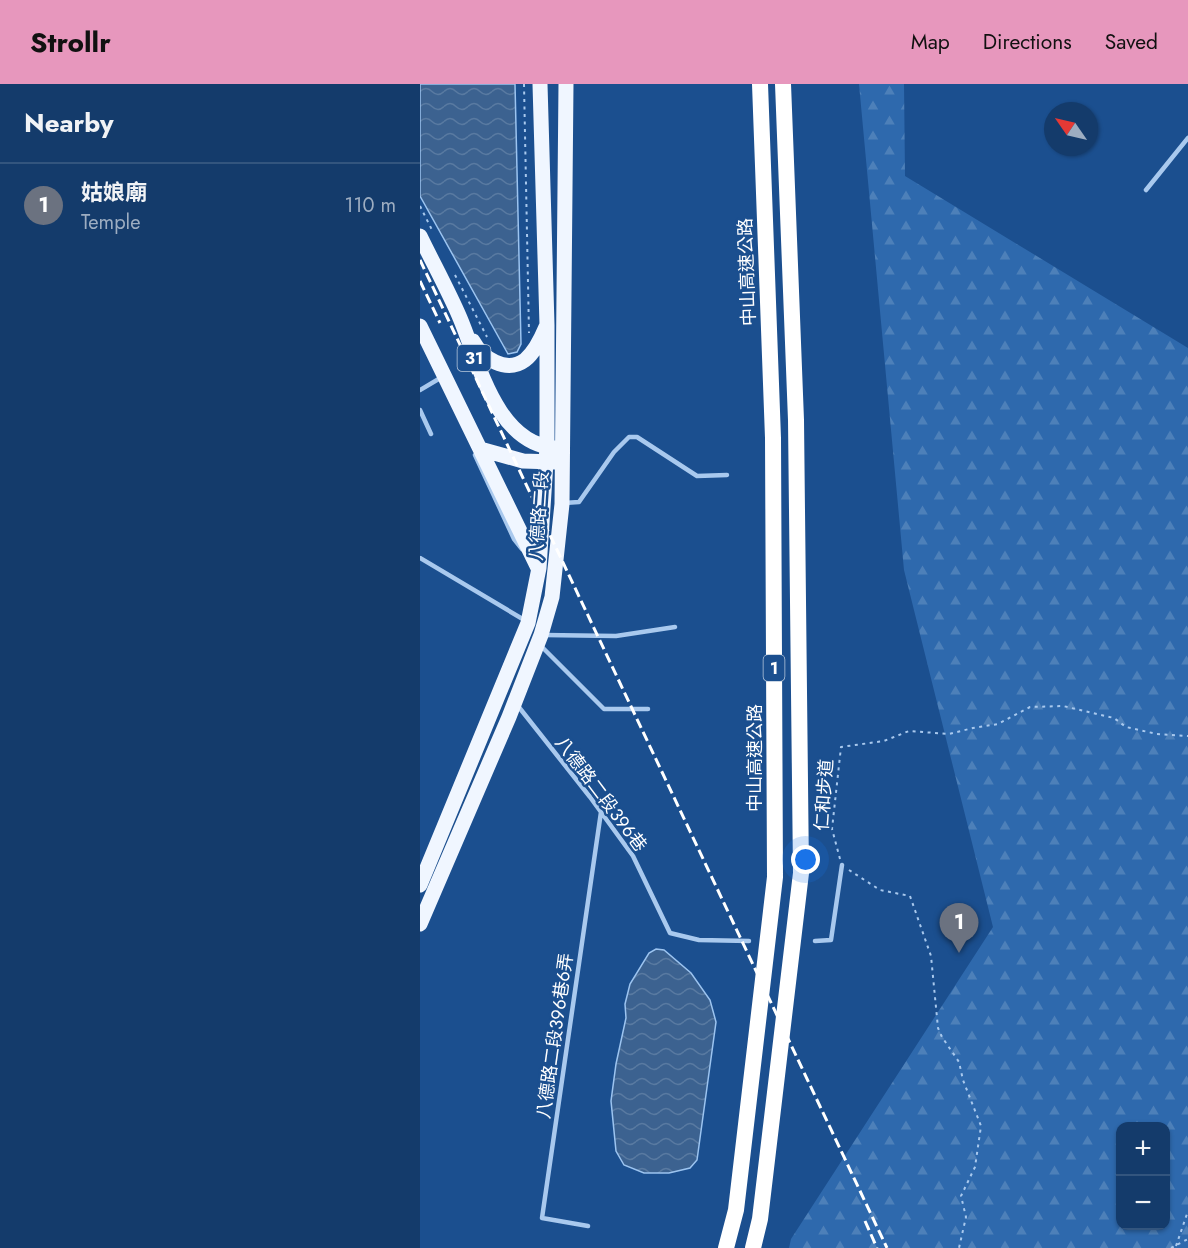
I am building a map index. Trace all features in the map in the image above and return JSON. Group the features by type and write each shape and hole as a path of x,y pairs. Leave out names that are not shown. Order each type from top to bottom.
{"highway":[{"name":"中山高速公路","path":"726,1248 736,1210 775,877 773,438 760,84"},
{"name":"1","path":"753,1248 760,1219 801,873 796,420 783,84"}],"main road":[{"name":"八德路二段","path":"420,924 515,702 540,639 552,597 562,504 554,455 547,325 540,84"},
{"name":"八德路二段","path":"420,885 528,623 554,455 566,84"},
{"name":"31","path":"428,236 479,373 495,403 511,424 554,455"},
{"name":"31","path":"460,319 476,347 486,358 499,364 511,365 524,361 533,351 547,325"},
{"name":"31","path":"420,326 477,452 538,568"},
{"path":"477,452 523,461 554,455"}],"lane":[{"path":"1146,190 1188,138"},
{"path":"420,390 442,377 459,422"},
{"path":"420,410 431,434"},
{"path":"562,504 579,502 614,452 629,437 637,437 697,476 727,475"},
{"path":"420,558 528,623"},
{"path":"540,639 616,636 675,627"},
{"path":"540,639 604,709 648,709"},
{"name":"八德路二段396巷","path":"515,702 633,856 670,933 699,940 748,941"},
{"name":"八德路二段396巷6弄","path":"588,1226 542,1218 601,812"},
{"path":"815,941 831,940 842,865"}],"path":[{"path":"524,84 529,338"},
{"path":"420,206 428,236"},
{"path":"451,266 491,346"},
{"name":"仁和步道","path":"842,865 832,829 841,747 884,741 909,731 949,734 999,724 1030,707 1063,706 1114,718 1126,727 1157,734 1188,736"},
{"path":"842,865 880,890 910,896 931,957 939,1028 942,1037 959,1062 963,1080 981,1126 975,1167 961,1196 966,1217 959,1248"},
{"path":"1176,1245 1188,1211"},
{"path":"1171,1248 1188,1239"}],"green space":[{"path":"859,84 904,84 905,176 1188,348 1188,1248 789,1248 791,1239 993,927 904,570"}],"water":[{"path":"420,84 515,84 521,344 517,352 508,354 420,196"},
{"path":"656,949 664,950 691,973 710,1000 716,1022 697,1160 690,1168 669,1173 644,1173 624,1165 616,1151 611,1101 630,984 649,953"}],"railway":[{"path":"420,260 887,1248"},
{"path":"420,281 440,323"},
{"path":"865,1221 877,1248"}],"place":[{"name":"姑娘廟","path":"959,953"}]}
